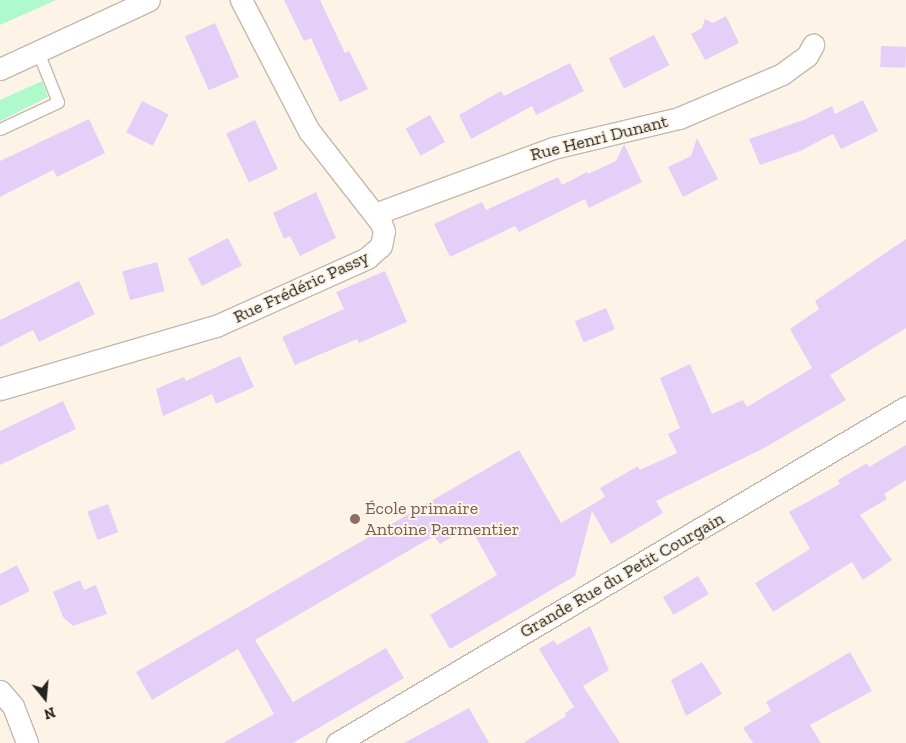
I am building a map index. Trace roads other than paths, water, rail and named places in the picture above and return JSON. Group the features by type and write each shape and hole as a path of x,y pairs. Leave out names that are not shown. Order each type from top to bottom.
{"street":[{"path":"0,69 149,0"},
{"name":"Rue Frédéric Passy","path":"0,389 216,326 377,252 383,240 384,231 375,214 297,114 241,0"},
{"name":"Rue Henri Dunant","path":"375,214 552,148 688,114 782,74 807,56 812,45"},
{"name":"Grande Rue du Petit Courgain","path":"337,743 906,407"},
{"path":"0,691 13,706 27,743"}],"lane":[{"path":"0,129 58,102 38,52"}],"place":[{"name":"École primaire Antoine Parmentier","path":"355,519"}]}
